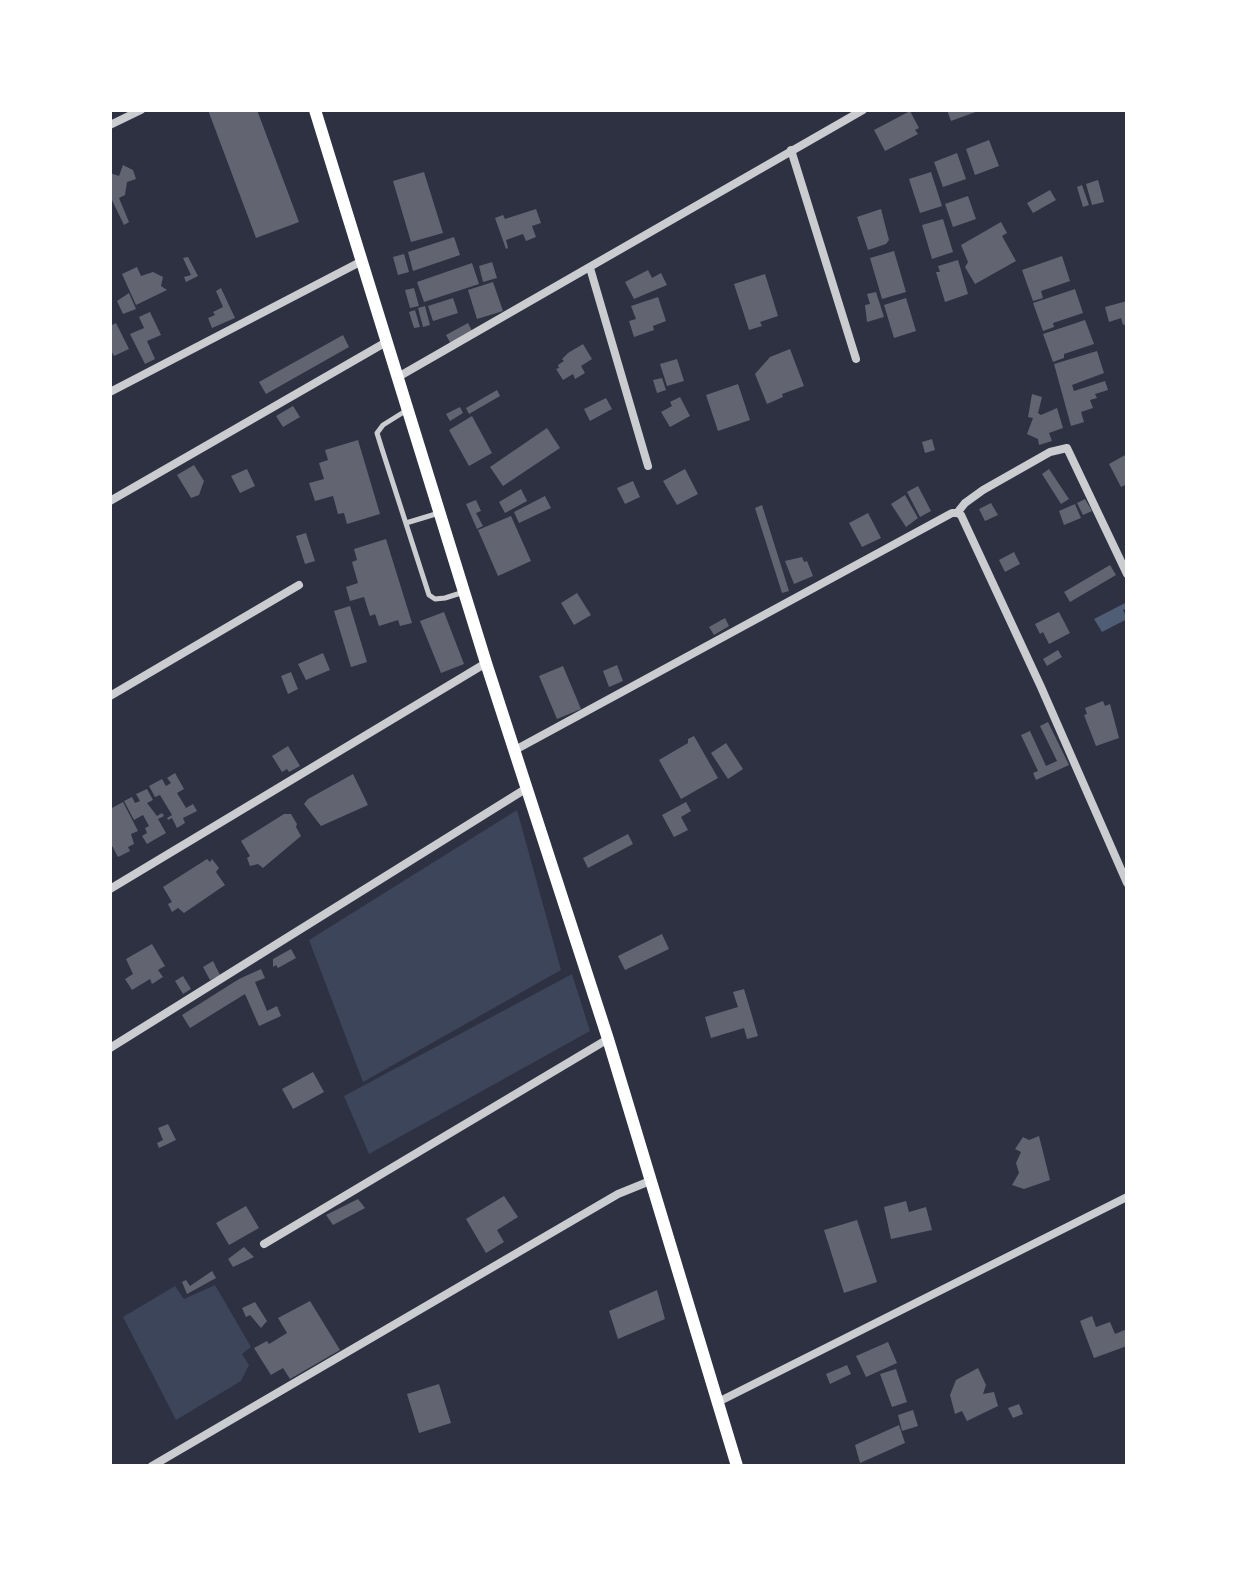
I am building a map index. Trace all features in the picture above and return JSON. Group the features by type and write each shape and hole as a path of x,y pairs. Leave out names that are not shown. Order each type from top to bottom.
{"main road":[{"path":"315,110 486,663 608,1039 737,1466"}],"street":[{"path":"110,125 141,110"},
{"path":"398,377 863,110"},
{"path":"791,150 856,359"},
{"path":"110,392 362,261"},
{"path":"590,268 648,466"},
{"path":"110,501 388,341"},
{"path":"957,513 965,503 996,483 1050,452 1067,448 1127,574"},
{"path":"515,750 957,513 961,515 1034,672 1127,883"},
{"path":"110,696 299,585"},
{"path":"110,889 486,663"},
{"path":"110,1048 527,788"},
{"path":"264,1244 608,1039"},
{"path":"152,1466 618,1194 650,1181"},
{"path":"716,1403 1127,1197"}],"lane":[{"path":"408,410 383,425 377,433 429,595 435,599 465,592"},
{"path":"406,523 440,513"}],"shaded area":[{"path":"1127,602 1127,608 1123,610 1127,619 1102,632 1094,619"},
{"path":"517,810 561,970 363,1082 309,940"},
{"path":"572,974 590,1031 369,1154 344,1096"},
{"path":"215,1285 251,1347 242,1354 249,1365 241,1381 176,1420 123,1317 175,1286 184,1299"}],"building":[{"path":"208,110 257,110 299,222 256,238"},
{"path":"947,110 981,110 951,121"},
{"path":"910,111 919,128 915,130 918,134 885,151 874,130"},
{"path":"989,140 999,166 975,175 966,149"},
{"path":"957,153 966,179 943,187 934,162"},
{"path":"123,165 133,170 136,179 127,182 125,195 119,198 129,222 124,225 110,196 110,173 119,176"},
{"path":"424,172 443,233 411,242 393,181"},
{"path":"931,172 942,206 920,213 909,179"},
{"path":"1098,180 1104,202 1092,205 1086,184"},
{"path":"1082,185 1089,205 1083,207 1077,187"},
{"path":"1050,190 1056,200 1033,213 1027,203"},
{"path":"968,196 976,219 953,227 945,204"},
{"path":"536,209 541,223 532,226 536,237 526,241 523,234 506,240 506,249 495,218 503,215 505,219"},
{"path":"881,209 889,240 868,250 857,217"},
{"path":"943,219 953,252 932,259 922,225"},
{"path":"1001,222 1007,233 1002,236 1016,261 975,284 965,267 968,262 961,245"},
{"path":"454,237 460,255 413,271 408,252"},
{"path":"894,251 906,292 882,299 870,258"},
{"path":"404,254 409,272 398,275 393,257"},
{"path":"1062,256 1070,281 1041,291 1043,298 1033,301 1022,270"},
{"path":"188,257 198,276 186,282 184,277 191,275 183,258"},
{"path":"958,260 968,294 945,302 936,272 940,272 938,266"},
{"path":"492,262 497,278 483,282 479,266"},
{"path":"472,263 479,284 424,302 417,282"},
{"path":"137,267 141,276 153,272 163,277 161,286 167,290 136,305 122,274"},
{"path":"648,270 652,278 661,273 667,285 634,299 625,282"},
{"path":"765,274 778,316 760,322 762,326 749,330 734,284"},
{"path":"493,282 503,311 477,319 468,290"},
{"path":"221,288 235,318 212,328 208,318 223,307 216,291"},
{"path":"414,288 419,306 410,308 405,290"},
{"path":"1075,289 1083,313 1053,323 1054,327 1043,331 1033,303"},
{"path":"876,292 884,317 867,322 865,305 870,304 867,294"},
{"path":"129,293 136,309 123,314 117,301"},
{"path":"658,297 666,321 653,326 654,330 634,337 629,321 636,319 631,306"},
{"path":"453,298 458,313 433,321 428,306"},
{"path":"906,298 916,331 894,338 884,305"},
{"path":"1127,301 1127,324 1123,325 1121,318 1109,322 1105,307"},
{"path":"425,306 430,325 423,327 418,308"},
{"path":"415,310 420,327 414,328 409,312"},
{"path":"150,312 161,335 147,341 155,359 145,364 130,334 144,328 139,317"},
{"path":"1085,320 1094,344 1064,354 1064,358 1053,362 1043,334"},
{"path":"116,323 129,349 114,356 110,349 110,326"},
{"path":"468,323 474,335 452,346 446,335"},
{"path":"343,335 349,347 266,394 259,382"},
{"path":"583,344 592,359 581,366 585,373 575,379 573,374 563,380 556,369 558,365 568,353"},
{"path":"790,349 804,386 782,394 783,397 767,404 755,374 770,357"},
{"path":"1097,351 1104,373 1072,385 1074,391 1105,381 1108,390 1095,394 1097,398 1090,400 1093,408 1081,412 1084,422 1071,426 1054,364"},
{"path":"677,359 684,381 667,386 660,364"},
{"path":"662,378 666,390 657,393 653,380"},
{"path":"738,384 750,420 718,431 706,395"},
{"path":"497,390 500,396 469,414 466,408"},
{"path":"1032,394 1042,397 1038,413 1041,415 1057,408 1063,428 1049,433 1052,441 1039,445 1038,439 1027,434 1033,418 1028,417"},
{"path":"680,397 690,416 670,427 661,412"},
{"path":"606,398 612,409 590,421 584,409"},
{"path":"293,406 300,417 283,427 276,416"},
{"path":"460,407 463,413 450,421 446,414"},
{"path":"472,416 492,453 469,466 449,430"},
{"path":"547,428 560,448 503,486 490,467"},
{"path":"932,439 935,450 925,453 922,442"},
{"path":"358,440 380,514 347,524 344,513 338,514 333,496 315,501 309,483 324,479 319,463 328,460 325,450"},
{"path":"1127,454 1127,484 1121,487 1109,464"},
{"path":"194,465 204,481 199,495 191,498 177,475"},
{"path":"247,469 255,486 240,493 231,476"},
{"path":"685,469 698,494 677,505 663,481"},
{"path":"1049,469 1069,499 1061,504 1042,474"},
{"path":"633,481 640,497 625,504 617,488"},
{"path":"918,486 931,511 920,517 907,492"},
{"path":"521,489 527,501 505,513 499,502"},
{"path":"905,495 918,518 906,527 891,504"},
{"path":"545,496 551,508 519,523 514,512"},
{"path":"1085,499 1092,511 1083,515 1077,503"},
{"path":"476,500 481,511 476,513 483,526 477,529 466,504"},
{"path":"991,503 998,515 985,521 979,509"},
{"path":"1075,504 1081,518 1064,525 1059,511"},
{"path":"762,505 789,591 782,593 755,508"},
{"path":"868,513 881,538 862,547 849,523"},
{"path":"511,516 531,561 498,576 478,530"},
{"path":"306,533 315,561 305,564 296,536"},
{"path":"386,539 412,623 400,626 398,620 379,626 375,614 370,616 364,597 350,601 346,587 358,583 352,562 357,560 354,549"},
{"path":"1014,552 1020,564 1005,572 999,560"},
{"path":"802,557 813,576 794,584 785,561"},
{"path":"1110,565 1116,575 1070,602 1064,592"},
{"path":"577,593 591,615 574,625 561,603"},
{"path":"350,606 367,662 351,667 334,611"},
{"path":"444,612 464,664 441,673 420,621"},
{"path":"1059,612 1070,633 1049,644 1035,624"},
{"path":"725,618 729,626 714,635 709,627"},
{"path":"1058,650 1062,657 1047,666 1043,659"},
{"path":"323,653 330,670 306,680 298,664"},
{"path":"617,665 623,681 609,687 603,671"},
{"path":"563,666 581,709 557,719 539,676"},
{"path":"291,672 298,689 288,694 281,676"},
{"path":"1103,701 1105,706 1110,704 1119,738 1096,746 1084,715 1087,714 1085,708"},
{"path":"1048,722 1069,765 1036,780 1033,773 1038,771 1021,735 1030,731 1046,766 1057,761 1040,726"},
{"path":"694,736 718,778 681,799 659,760"},
{"path":"726,743 743,769 728,779 711,753"},
{"path":"288,746 300,766 282,772 272,756"},
{"path":"175,773 184,789 177,793 186,808 193,804 197,811 183,818 185,823 177,828 172,818 168,820 172,815 160,795 155,797 149,786 162,779 166,786 171,783 167,778"},
{"path":"353,774 368,805 321,826 304,804"},
{"path":"147,789 153,800 147,803 157,816 162,813 164,816 158,819 166,833 147,844 142,836 149,826 143,815 134,820 124,801 132,797 135,803 140,801 136,794"},
{"path":"123,802 138,831 131,834 134,844 128,847 130,851 118,857 110,842 110,809"},
{"path":"686,802 691,811 681,817 688,830 674,837 662,815"},
{"path":"284,814 291,814 301,836 263,868 258,864 250,866 247,858 250,856 241,841"},
{"path":"628,834 633,844 588,868 583,858"},
{"path":"207,859 210,862 212,859 219,868 216,872 225,885 184,913 178,908 172,912 168,904 172,902 163,887"},
{"path":"662,934 669,949 625,970 618,956"},
{"path":"152,944 165,966 158,970 163,977 152,984 150,979 132,990 125,979 133,974 126,959"},
{"path":"291,949 296,958 278,968 276,965 273,967 273,959"},
{"path":"213,961 220,975 210,980 203,967"},
{"path":"261,969 265,978 255,982 267,1011 277,1006 281,1016 259,1026 245,994 190,1028 182,1015 239,979"},
{"path":"183,976 191,989 183,994 175,981"},
{"path":"744,989 758,1036 747,1039 744,1028 711,1038 705,1017 738,1007 733,992"},
{"path":"313,1072 324,1092 293,1109 282,1089"},
{"path":"168,1124 176,1140 159,1148 157,1143 163,1140 158,1128"},
{"path":"1039,1136 1050,1180 1024,1189 1012,1185 1019,1173 1016,1163 1021,1152 1015,1149 1023,1137 1029,1140"},
{"path":"504,1196 518,1217 497,1230 504,1242 486,1253 466,1219"},
{"path":"358,1199 365,1208 333,1225 326,1215"},
{"path":"906,1201 909,1212 926,1207 932,1230 891,1239 884,1207"},
{"path":"246,1206 259,1228 229,1245 216,1223"},
{"path":"857,1220 877,1282 844,1293 824,1230"},
{"path":"244,1247 254,1257 233,1267 228,1259"},
{"path":"212,1271 216,1278 187,1294 182,1282 186,1280 190,1286"},
{"path":"657,1290 665,1319 618,1339 609,1311"},
{"path":"310,1301 340,1350 290,1379 283,1368 271,1375 254,1348 267,1341 269,1344 287,1333 278,1318"},
{"path":"255,1302 267,1321 261,1328 250,1315 246,1317 242,1308"},
{"path":"1092,1316 1096,1327 1110,1322 1115,1334 1127,1329 1127,1346 1094,1358 1080,1321"},
{"path":"888,1342 897,1363 866,1377 856,1356"},
{"path":"847,1365 851,1374 830,1384 826,1374"},
{"path":"978,1368 986,1385 983,1394 994,1392 998,1406 967,1421 962,1411 955,1414 950,1395 956,1380"},
{"path":"896,1369 907,1402 892,1407 880,1374"},
{"path":"439,1384 451,1423 419,1433 407,1394"},
{"path":"1019,1404 1023,1414 1013,1418 1008,1408"},
{"path":"913,1410 918,1426 902,1431 898,1415"},
{"path":"899,1425 905,1443 860,1463 855,1445"}]}
